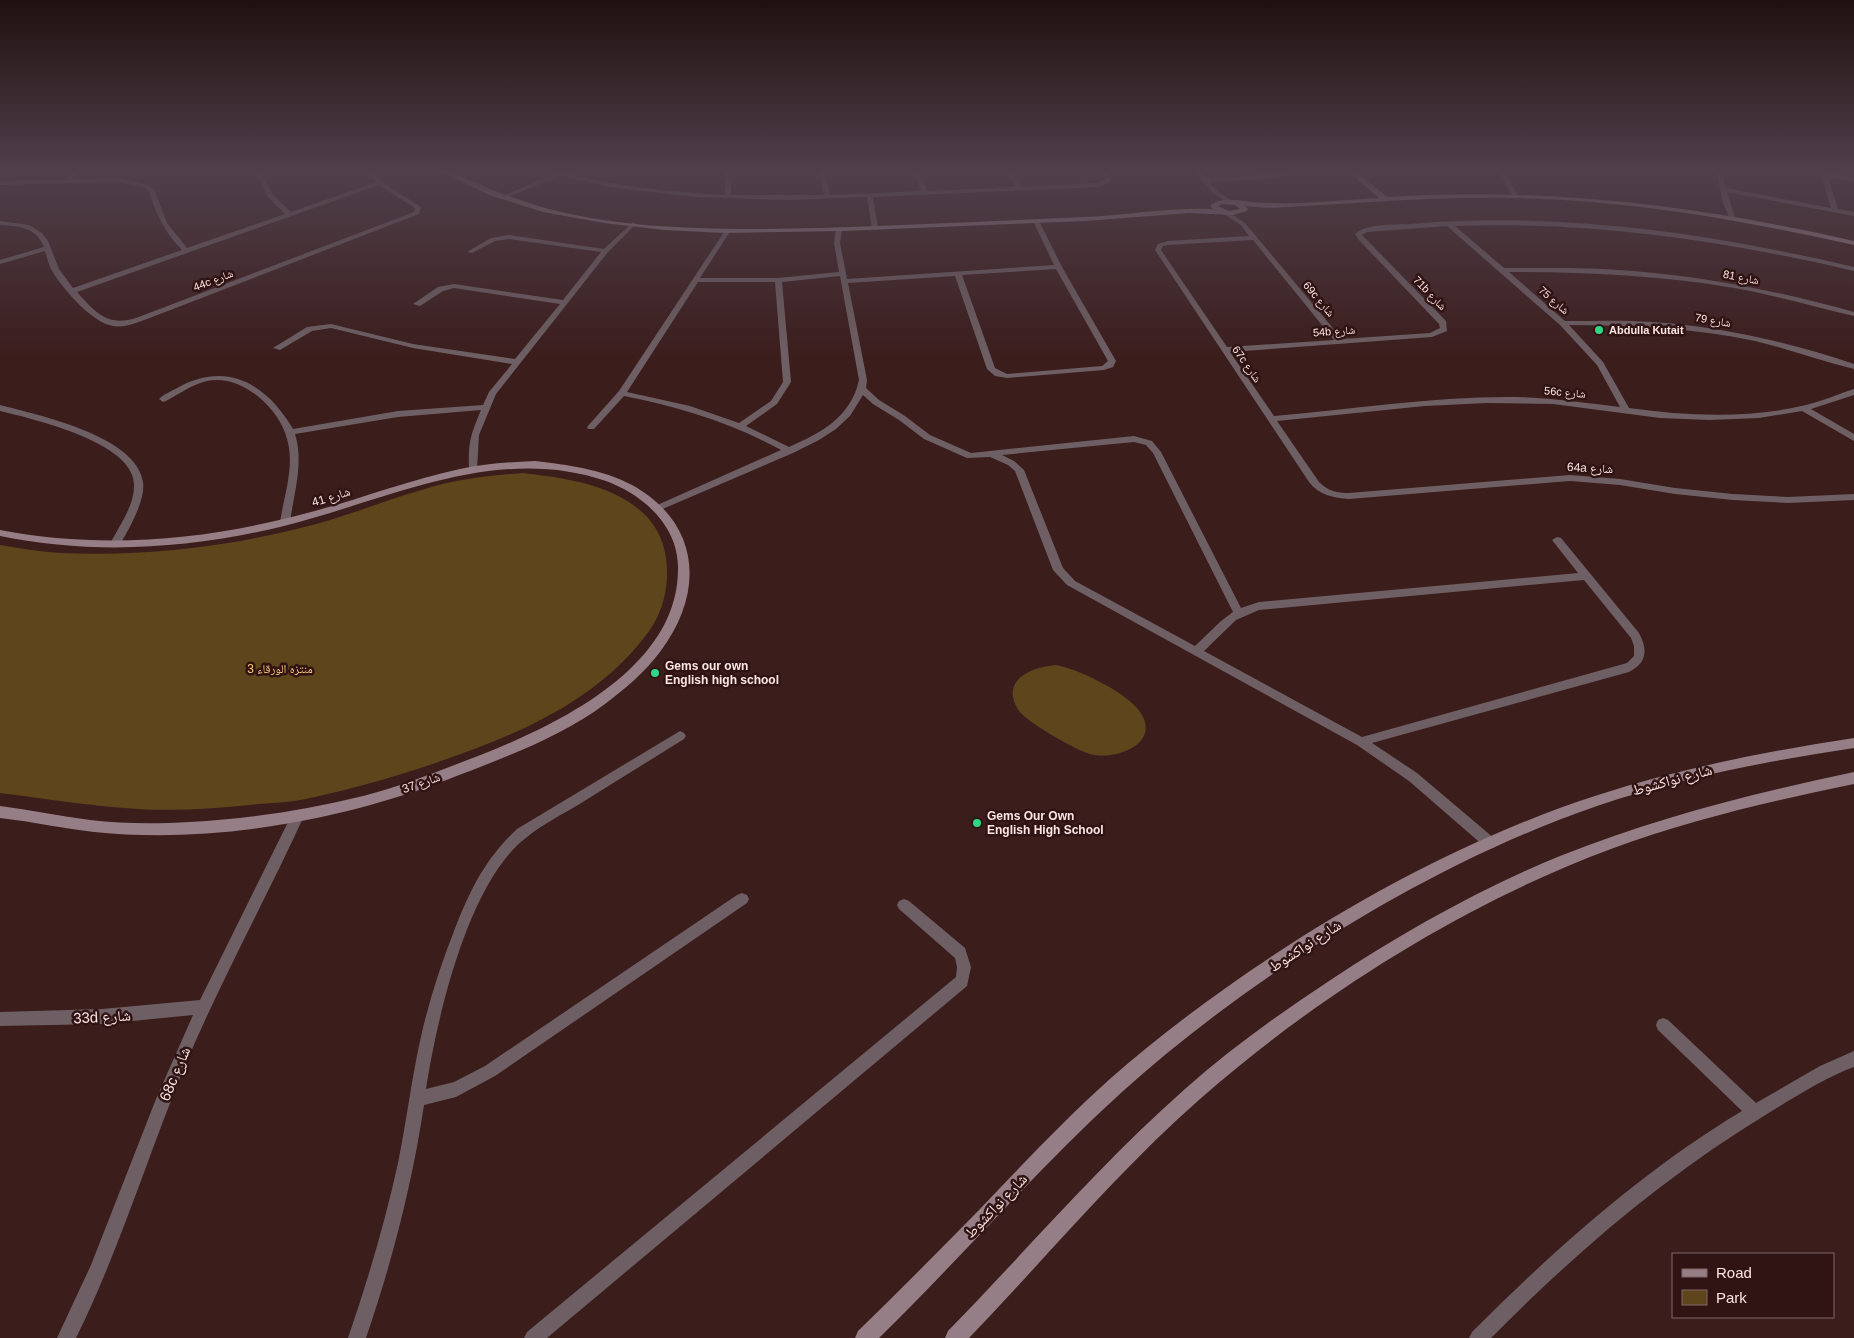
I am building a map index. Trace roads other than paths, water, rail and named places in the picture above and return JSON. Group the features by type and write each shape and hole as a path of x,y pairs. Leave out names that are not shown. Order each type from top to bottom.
{"street":[{"name":"44c شارع","path":"36,232 42,237 56,270 73,291 108,323 133,322 369,232"},
{"path":"169,232 186,251"},
{"path":"73,291 238,232"},
{"path":"474,468 473,445 475,434 485,407 496,388 622,232"},
{"path":"591,427 622,393 726,232"},
{"path":"658,508 816,438 836,426 853,408 862,389 863,380 835,232"},
{"path":"958,275 991,369 998,374 1017,376 1104,368 1110,365 1112,361 1058,267 1041,232"},
{"name":"69c شارع","path":"1249,232 1340,342"},
{"name":"71b شارع","path":"1360,232 1358,234 1361,239 1443,323 1444,329"},
{"name":"شارع 75","path":"1459,232 1564,323 1600,364 1626,410"},
{"path":"1657,232 1763,248 1854,269"},
{"path":"1801,232 1854,243"},
{"path":"470,252 493,239 508,237 606,251"},
{"name":"67c شارع","path":"1253,238 1174,242 1158,247 1159,252 1315,484 1325,492"},
{"path":"0,262 47,248"},
{"path":"694,280 778,280 958,275 1058,267"},
{"name":"شارع 81","path":"1502,270 1600,270 1661,276 1766,293 1854,314"},
{"path":"740,426 776,402 784,392 787,382 778,280"},
{"path":"417,304 441,289 454,286 565,303"},
{"name":"شارع 79","path":"1564,323 1634,323 1712,331 1784,346 1854,367"},
{"path":"277,348 310,330 331,326 413,346 517,362"},
{"name":"54b شارع","path":"1224,350 1432,334 1444,329"},
{"path":"164,399 199,381 222,378 246,387 266,399 277,409 290,432 294,453 285,522"},
{"path":"862,389 883,408 902,418 938,443 970,456 1134,439 1149,443 1157,452 1238,612"},
{"name":"56c شارع","path":"1272,419 1493,400 1571,403 1678,416 1761,415 1804,408 1854,392"},
{"path":"622,393 683,406 740,426 790,451"},
{"path":"290,432 388,415 485,407"},
{"path":"0,408 32,416 77,432 117,451 129,460 137,470 139,483 136,497 115,544"},
{"path":"1804,408 1854,438"},
{"path":"990,453 1011,463 1019,470 1055,563 1064,577 1080,588 1361,742 1413,777 1490,844"},
{"name":"شارع 41","path":"0,534 51,542 115,544 199,538 285,522 347,506 424,480 474,468 527,465 584,471 632,490 658,508"},
{"name":"64a شارع","path":"1325,492 1349,496 1570,478 1594,479 1733,497 1788,500 1854,497"},
{"name":"شارع 37","path":"0,812 79,825 134,829 233,824 298,816 347,806 394,792 479,762 533,738 583,712 623,683 648,658 663,638 674,618 685,574 684,557 680,541 672,526 658,508"},
{"path":"1361,742 1634,665 1639,660 1642,652 1640,644 1557,540"},
{"path":"1197,651 1231,616 1259,606 1586,576"},
{"path":"357,1338 392,1229 407,1161 426,1046 438,997 453,950 489,867 504,849 522,833 680,736"},
{"name":"شارع نواكشوط","path":"865,1338 945,1259 1046,1154 1137,1068 1193,1022 1288,955 1351,916 1414,881 1490,844 1552,817 1652,784 1765,758 1854,743"},
{"path":"955,1338 1077,1207 1170,1114 1227,1064 1323,994 1387,954 1450,916 1526,877 1579,855 1697,815 1789,791 1854,778"},
{"name":"68c شارع","path":"66,1338 103,1257 153,1124 203,1007 256,906 298,816"},
{"path":"417,1099 456,1088 490,1071 742,899"},
{"path":"533,1338 962,980 965,971 960,953 904,905"},
{"name":"33d شارع","path":"0,1019 85,1018 203,1007"},
{"path":"1663,1025 1754,1112"},
{"path":"1478,1338 1553,1265 1658,1178 1754,1112 1854,1058"}],"place":[{"name":"Abdulla Kutait","path":"1599,330"},
{"name":"Gems our own English high school","path":"655,673"},
{"name":"Gems Our Own English High School","path":"977,823"}],"park label":[{"name":"منتزه الورقاء 3","path":"280,669"}]}
